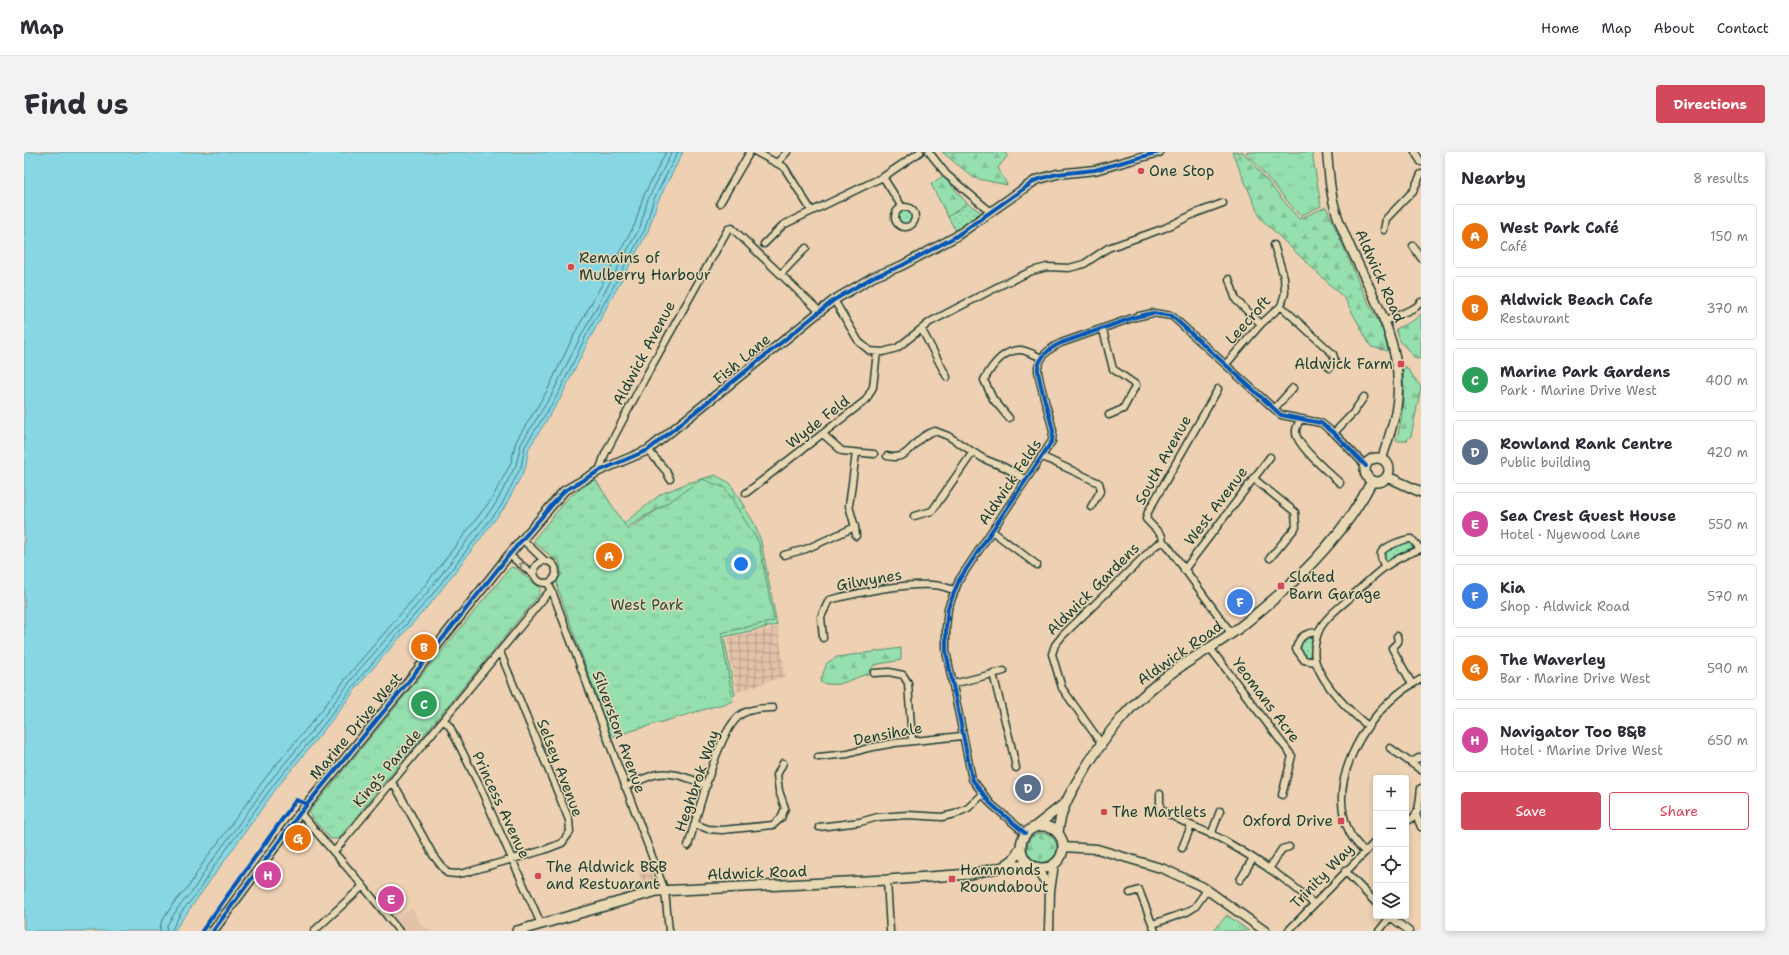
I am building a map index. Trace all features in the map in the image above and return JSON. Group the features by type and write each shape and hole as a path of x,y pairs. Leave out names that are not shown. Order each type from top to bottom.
{"main road":[{"path":"1382,459 1389,466 1388,477 1379,482 1372,481 1366,473 1366,466 1371,460 1382,459"},
{"path":"1388,477 1421,492"},
{"name":"Aldwick Road","path":"1064,804 1101,743 1127,711 1163,679 1231,633 1283,590 1325,548 1362,502 1372,481"},
{"path":"1003,868 1013,860 1020,848 1025,833 1064,804"},
{"path":"1058,833 1064,804"},
{"path":"1020,848 1023,858 1034,866 1048,867 1054,864 1062,853 1062,840 1058,833 1050,827 1036,826"},
{"name":"Aldwick Road","path":"517,931 650,892 887,880 970,874 1003,868 1034,866"}],"street":[{"path":"720,203 750,152"},
{"path":"756,152 784,166 811,210"},
{"path":"777,163 786,152"},
{"path":"764,244 783,225 811,210 883,177 920,152"},
{"path":"929,152 947,175 991,212"},
{"name":"Fish Lane","path":"522,539 564,491 599,471 648,450 834,300 873,277 907,263 955,237 1036,180 1057,174 1095,170 1159,152"},
{"name":"Aldwick Road","path":"1327,152 1331,195 1337,216 1386,322 1395,352 1398,389 1394,423 1382,459"},
{"path":"1415,152 1421,162"},
{"path":"1384,230 1386,219 1413,191 1421,174"},
{"path":"883,177 902,207"},
{"path":"834,300 859,342 870,351 883,352 897,348 922,330 930,322 1001,285 1032,271 1047,267 1069,268 1084,264 1108,248 1165,228 1196,213 1223,203"},
{"name":"Aldwick Avenue","path":"599,471 645,378 728,229 734,230 816,308"},
{"name":"Leecroft","path":"1226,364 1262,324 1281,306 1285,293 1284,277 1274,245"},
{"path":"1412,246 1421,258"},
{"path":"781,274 806,248"},
{"path":"1229,279 1236,300 1262,324"},
{"path":"1386,322 1416,307 1421,302"},
{"path":"1281,306 1333,354 1336,361 1330,368"},
{"path":"1009,418 993,399 984,380 990,368 999,359 1007,354 1020,350 1042,358 1050,349 1061,343 1102,330 1135,317 1153,313 1172,316 1281,415 1321,424 1334,433 1366,466"},
{"path":"922,330 948,377"},
{"path":"1102,330 1113,369 1136,385 1123,409 1109,416"},
{"name":"Wyde Feld","path":"746,493 824,435 866,400 873,387 877,352"},
{"name":"Aldwick Felds","path":"1025,833 991,804 972,779 962,736 945,645 948,608 954,590 1025,479 1052,440 1053,431 1038,368 1042,358"},
{"path":"1274,408 1293,388"},
{"name":"South Avenue","path":"1163,542 1162,536 1146,519 1148,512 1218,389"},
{"path":"1334,433 1353,414 1364,397"},
{"path":"1300,420 1296,428 1296,436 1303,446 1340,483"},
{"path":"887,456 896,458 903,456 924,435 935,431 948,436 984,459 1004,467 1025,479"},
{"path":"824,435 842,451 874,454"},
{"path":"648,450 666,471 670,479"},
{"path":"914,516 932,511 973,452"},
{"path":"856,453 848,506 855,527 856,536"},
{"path":"1042,456 1099,483 1101,490 1091,507"},
{"name":"West Avenue","path":"1184,570 1270,457"},
{"path":"1253,478 1294,512 1296,527 1270,558"},
{"path":"784,555 806,549 855,527"},
{"path":"992,531 1037,565"},
{"path":"1368,726 1346,708 1320,673 1315,662 1314,647 1318,632 1333,614 1384,566 1421,549 1412,539 1406,538 1383,550 1381,558 1384,566"},
{"path":"509,555 541,582 548,583 554,579 556,572 554,565 545,561 522,539"},
{"name":"Marine Drive West","path":"213,931 300,813 404,687 522,539"},
{"path":"1163,542 1167,545 1231,633"},
{"name":"Aldwick Gardens","path":"1101,743 1073,706 1062,688 1053,658 1053,649 1063,635 1090,608 1156,545 1163,542"},
{"path":"535,576 536,566 545,561"},
{"name":"Silverston Avenue","path":"548,583 665,891 669,931"},
{"name":"Gilwynes","path":"823,638 821,617 829,600 862,593 912,586 934,585 954,590"},
{"name":"King's Parade","path":"334,852 552,591"},
{"path":"1315,662 1304,660 1296,649 1300,638 1305,634 1318,632"},
{"path":"1397,636 1398,642 1389,649 1412,684"},
{"name":"Yeomans Acre","path":"1210,648 1292,756 1282,795"},
{"name":"Selsey Avenue","path":"392,783 398,791 433,855 447,873 464,873 512,860 562,843 570,832 569,820 500,652"},
{"path":"953,684 1004,671"},
{"path":"874,673 889,672 903,675 908,683 912,741"},
{"path":"993,673 1001,712 1010,739 1016,768"},
{"path":"1364,851 1356,843 1348,829 1342,804 1344,782 1350,760 1368,726 1384,706 1399,693 1421,679"},
{"name":"Heghbrok Way","path":"688,846 717,754 728,728 739,715 757,709 773,708"},
{"name":"Princess Avenue","path":"444,720 450,728 479,785 541,924"},
{"name":"Densihale","path":"818,757 848,754 868,748 912,741 962,736"},
{"path":"1390,748 1421,770"},
{"path":"1411,762 1421,757"},
{"path":"695,824 708,829 722,830 773,825 781,818 785,808 779,791 777,775 783,763"},
{"path":"625,787 657,774 674,774 707,785"},
{"path":"1421,788 1416,815 1421,827"},
{"path":"819,827 860,822 878,817 908,815 942,817 955,814 968,808 983,794"},
{"path":"1160,794 1160,808 1169,816 1211,835 1269,868 1313,903"},
{"path":"1211,835 1220,811"},
{"path":"300,813 363,886 399,931"},
{"path":"1409,820 1416,815"},
{"path":"1182,848 1192,826"},
{"name":"Trinity Way","path":"1288,931 1313,903 1373,843"},
{"path":"1063,847 1097,849 1164,869 1207,890 1266,931"},
{"path":"1269,868 1282,849 1289,847"},
{"path":"1240,880 1252,858"},
{"path":"1049,931 1050,891 1054,864"},
{"path":"1034,866 1050,891"},
{"path":"1345,871 1373,900"},
{"path":"887,880 890,931"},
{"path":"314,931 363,886"},
{"path":"1130,893 1139,890 1154,928 1195,907 1207,890"},
{"path":"1379,931 1388,919"},
{"path":"1393,919 1408,931"}],"shaded area":[{"path":"778,627 785,676 737,692 727,638"},
{"path":"650,866 654,881 643,886 638,871"},
{"path":"412,908 422,926 434,931 402,931 394,920"}],"green space":[{"path":"942,152 1003,152 1008,155 998,168 1007,185 974,178"},
{"path":"1232,152 1243,152 1299,219 1326,207 1364,294 1383,331 1388,351 1371,347 1345,299 1261,219"},
{"path":"1246,152 1312,152 1321,206 1300,216"},
{"path":"943,176 967,203 948,217 931,184"},
{"path":"967,203 982,213 957,233 948,217"},
{"path":"905,208 911,211 914,217 911,223 905,226 899,223 896,217 899,211"},
{"path":"1421,314 1421,358 1416,359 1400,341 1396,329 1414,320"},
{"path":"1403,365 1421,387 1411,436 1406,441 1396,441 1401,422 1403,404"},
{"path":"715,475 730,483 754,523 761,541 777,625 724,637 735,695 711,702 667,503 622,531 623,524 661,494 688,483"},
{"name":"West Park","path":"595,479 628,530 702,479 725,488 759,543 774,621 721,633 733,701 611,737 558,589 557,580 562,574 559,560 553,558 534,542 535,538 569,497"},
{"path":"1408,540 1414,545 1413,548 1388,561 1384,560 1383,555 1385,552"},
{"path":"512,567 517,569 539,587 539,595 338,839 331,839 311,817 310,811"},
{"path":"1310,636 1312,639 1312,648 1308,658 1303,655 1300,647 1303,639"},
{"path":"901,648 901,660 874,665 868,674 839,684 827,684 820,682 827,663 837,657"},
{"path":"1042,833 1053,837 1057,848 1053,859 1042,863 1031,859 1027,848 1031,837"},
{"path":"1227,915 1249,931 1213,931"}],"water":[{"path":"24,152 683,152 657,203 648,231 589,340 560,399 529,448 525,469 504,508 434,599 366,676 278,786 174,931 24,931"}],"cycle path":[{"path":"213,931 300,813 404,687 509,555 564,491 599,471 648,450 834,300 873,277 901,266 955,237 1036,180 1057,174 1095,170 1159,152"},
{"path":"1025,833 991,804 972,779 946,651 946,628 948,608 959,580 1052,441 1053,431 1038,372 1039,363 1046,352 1061,343 1135,317 1153,313 1172,316 1281,415 1321,423 1334,433 1366,466"},
{"path":"202,931 296,800 307,804"}],"place":[{"name":"One Stop","path":"1141,171"},
{"name":"Remains of Mulberry Harbour","path":"571,267"},
{"name":"Aldwick Farm","path":"1401,364"},
{"name":"West Park Café","path":"609,556"},
{"name":"Slated Barn Garage","path":"1281,586"},
{"name":"Kia","path":"1240,602"},
{"name":"Aldwick Beach Cafe","path":"424,647"},
{"name":"Marine Park Gardens","path":"424,704"},
{"name":"Rowland Rank Centre","path":"1028,788"},
{"name":"The Martlets","path":"1104,812"},
{"name":"Oxford Drive","path":"1341,821"},
{"name":"The Waverley","path":"298,838"},
{"name":"Navigator Too B&B","path":"268,875"},
{"name":"The Aldwick B&B and Restuarant","path":"538,876"},
{"name":"Hammonds Roundabout","path":"952,879"},
{"name":"Sea Crest Guest House","path":"391,899"}]}
